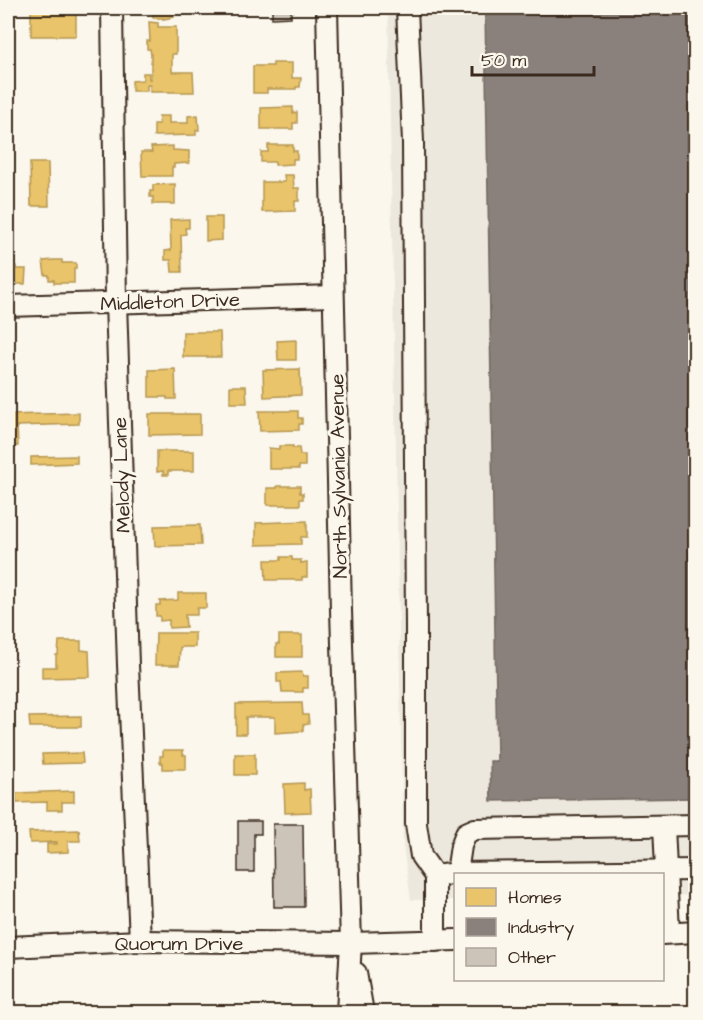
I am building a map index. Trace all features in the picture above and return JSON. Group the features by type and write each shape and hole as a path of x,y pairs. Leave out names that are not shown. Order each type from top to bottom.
{"street":[{"name":"Melody Lane","path":"111,8 116,302 127,654 140,942"},
{"name":"North Sylvania Avenue","path":"327,8 351,944 347,1012"},
{"path":"407,8 413,154 416,824 421,856 435,876 435,941"},
{"name":"Middleton Drive","path":"8,306 333,296"},
{"path":"696,825 475,829 466,833 461,846 457,873 696,870"},
{"path":"664,826 666,933 696,932"},
{"path":"435,876 454,873"},
{"name":"Quorum Drive","path":"8,947 140,942 351,944 454,940"},
{"name":"North Sylvania Avenue","path":"351,944 363,1012"}],"shaded area":[{"path":"388,8 695,8 695,895 664,896 664,873 454,873 454,900 411,900 403,847"}],"building: Homes":[{"path":"31,8 76,8 76,36 31,36"},
{"path":"153,8 174,8 174,17 153,18"},
{"path":"149,22 158,23 158,27 176,27 176,54 172,54 172,72 193,72 194,92 150,92 150,85 147,85 147,91 132,91 132,81 143,80 143,73 149,73 149,79 151,79 151,55 150,49 147,49 147,41 150,41"},
{"path":"273,63 292,63 292,78 301,78 300,87 267,89 267,93 253,93 253,66 273,66"},
{"path":"293,107 293,113 297,112 297,123 293,123 293,129 261,129 261,108"},
{"path":"198,115 199,130 196,130 196,135 154,136 154,124 159,124 159,116 169,116 169,123 188,123 188,116"},
{"path":"268,145 293,145 293,151 297,151 297,159 293,159 293,164 275,165 275,162 261,162 261,152 268,152"},
{"path":"173,146 173,150 189,151 189,163 174,164 172,176 142,176 141,152 152,152 151,147"},
{"path":"30,163 48,163 49,206 31,206"},
{"path":"284,175 293,175 294,188 299,188 299,201 295,201 295,211 262,212 262,182 285,182"},
{"path":"175,184 175,204 153,204 150,191 153,191 153,185"},
{"path":"206,217 222,217 222,240 206,241"},
{"path":"189,219 189,228 185,228 186,234 181,235 182,272 172,272 171,260 165,260 165,251 171,250 170,220"},
{"path":"62,260 62,263 76,263 74,283 54,283 54,280 49,280 49,275 45,275 43,261"},
{"path":"10,266 16,266 16,269 26,269 25,284 8,284"},
{"path":"183,332 220,332 221,357 183,357"},
{"path":"296,340 296,360 278,360 277,341"},
{"path":"175,369 176,399 149,397 149,370"},
{"path":"300,369 301,395 264,397 263,370"},
{"path":"230,386 246,386 247,403 230,403"},
{"path":"259,411 298,411 298,418 302,418 302,424 299,424 299,430 260,431"},
{"path":"79,413 79,424 17,426 18,446 8,446 8,415"},
{"path":"149,414 200,414 200,434 149,435"},
{"path":"279,446 299,448 300,455 305,455 305,466 299,466 299,469 269,469 269,448 279,449"},
{"path":"157,451 194,451 194,471 168,471 168,475 163,475 163,471 157,472"},
{"path":"77,456 77,463 31,465 31,457"},
{"path":"277,486 300,486 303,499 300,499 300,505 267,505 267,488 277,488"},
{"path":"307,521 307,537 301,537 301,544 256,545 256,523"},
{"path":"200,525 201,545 155,546 154,526"},
{"path":"281,557 292,557 292,560 301,560 301,563 307,562 307,577 302,577 302,580 266,580 265,560 281,560"},
{"path":"178,593 206,593 206,608 197,608 197,615 185,615 186,627 169,628 169,620 160,621 160,616 156,616 156,605 160,605 160,601 178,600"},
{"path":"156,633 195,633 195,647 180,647 179,665 155,665"},
{"path":"279,635 302,635 302,657 276,657"},
{"path":"59,641 81,641 81,650 89,651 90,677 42,678 42,667 56,667"},
{"path":"302,672 303,676 308,676 308,688 303,688 303,692 282,692 281,682 277,682 277,673"},
{"path":"302,703 303,715 308,715 309,724 303,725 303,731 275,733 275,717 246,717 246,734 236,734 236,704"},
{"path":"81,716 81,727 30,727 29,717"},
{"path":"163,750 183,750 183,755 186,755 186,769 163,769 160,756 163,756"},
{"path":"82,753 83,763 43,764 42,754"},
{"path":"235,754 255,754 255,775 235,775"},
{"path":"304,783 304,790 310,789 311,812 285,813 284,784"},
{"path":"74,791 74,802 62,802 62,810 47,810 47,802 16,803 16,793"},
{"path":"79,830 80,841 68,841 68,852 47,853 47,844 57,844 57,842 30,843 29,832"}],"building: Industry":[{"path":"485,8 696,8 696,798 491,801 490,761 497,761"}],"building: Other":[{"path":"272,8 294,8 294,11 291,11 291,17 272,18"},
{"path":"238,821 261,821 261,834 254,834 254,872 238,872"},
{"path":"273,824 303,824 304,907 274,907"}]}
